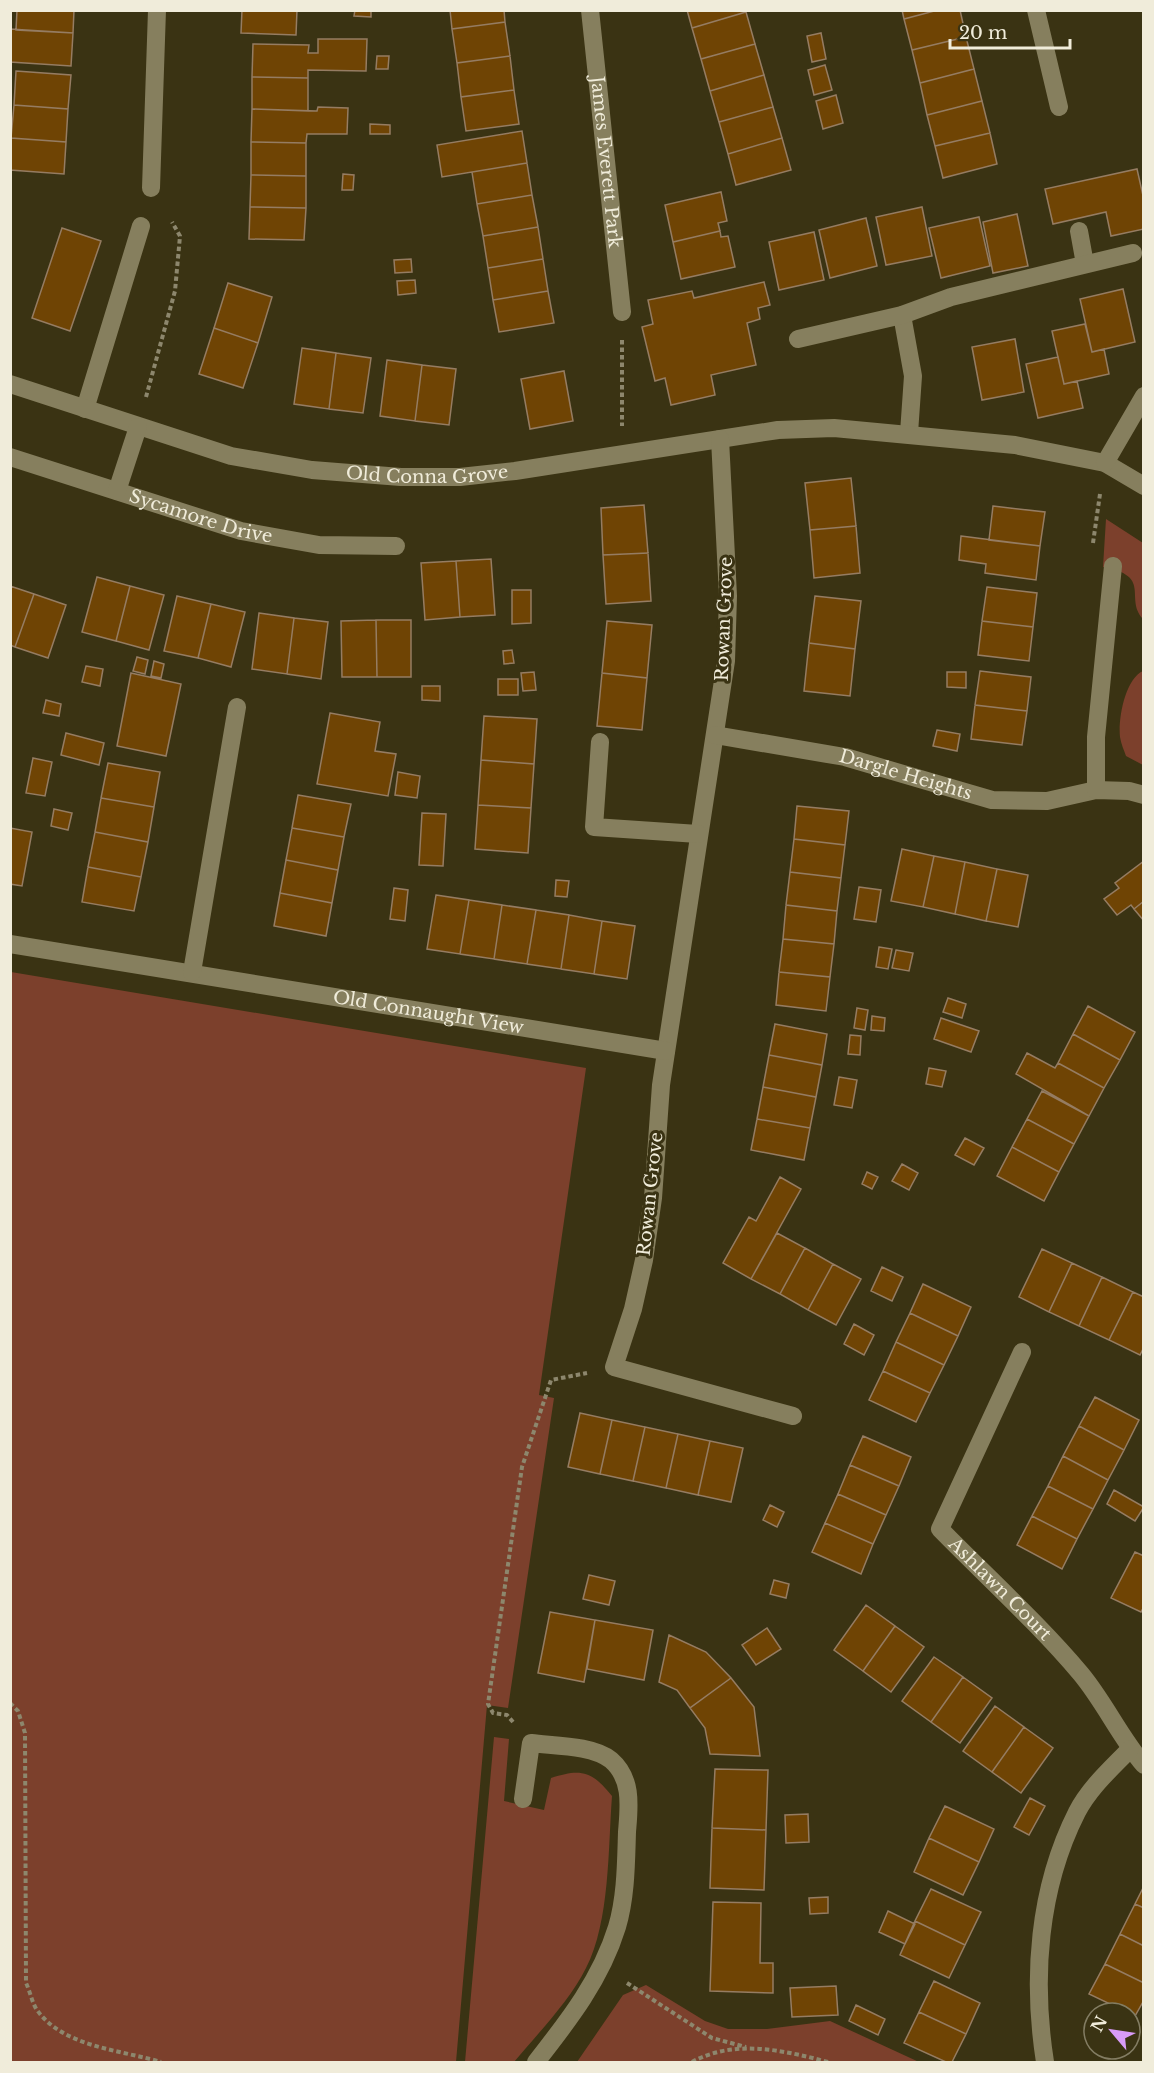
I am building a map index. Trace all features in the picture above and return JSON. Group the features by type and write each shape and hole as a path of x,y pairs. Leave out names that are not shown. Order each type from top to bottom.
{"street":[{"path":"151,188 157,10"},
{"name":"James Everett Park","path":"590,10 622,312"},
{"path":"1036,10 1059,107"},
{"path":"85,409 141,226"},
{"path":"1079,231 1085,264"},
{"path":"798,339 902,315 951,297 1133,254"},
{"path":"902,315 913,376 909,433"},
{"name":"Old Conna Grove","path":"10,384 231,456 269,464 401,477 460,477 778,430 823,429 909,433 1015,444 1105,463 1143,486"},
{"path":"1105,463 1143,396"},
{"path":"117,491 138,427"},
{"name":"Rowan Grove","path":"614,1367 633,1309 644,1260 666,1051 726,661 728,596 720,439"},
{"name":"Sycamore Drive","path":"10,457 241,531 319,544 396,546"},
{"path":"1096,790 1096,737 1113,566"},
{"path":"192,972 237,707"},
{"name":"Dargle Heights","path":"715,735 845,757 992,800 1047,801 1096,790 1129,791 1143,795"},
{"path":"600,742 594,827 698,834"},
{"name":"Old Connaught View","path":"10,944 666,1051"},
{"name":"Ashlawn Court","path":"1022,1352 940,1529 1080,1673 1107,1707 1130,1749 1143,1765"},
{"path":"614,1367 734,1398 792,1416"},
{"path":"523,1798 531,1743 588,1751 610,1760 624,1776 629,1797 624,1889 618,1926 587,1995 536,2062"},
{"path":"1045,2062 1038,2020 1038,1972 1041,1928 1054,1872 1077,1812 1098,1781 1130,1749"}],"path":[{"path":"138,427 175,291 180,236 151,188"},
{"path":"622,312 622,454"},
{"path":"1105,463 1091,559 1113,566"},
{"path":"531,1743 507,1715 493,1713 488,1704 522,1467 551,1380 614,1367"},
{"path":"10,1702 18,1711 25,1733 26,1983 36,2009 56,2028 76,2039 161,2062"},
{"path":"602,1966 712,2038 746,2047 828,2062"},
{"path":"692,2062 710,2053 746,2047"}],"shaded area":[{"path":"1106,519 1143,543 1143,619 1138,611 1133,582 1128,576 1118,571 1103,567"},
{"path":"1143,671 1143,765 1126,756 1120,740 1120,729 1127,691 1137,675"},
{"path":"11,972 586,1068 539,1395 554,1398 508,1708 487,1705 456,2062 11,2062"},
{"path":"494,1737 509,1739 504,1801 544,1810 551,1778 570,1773 592,1777 612,1796 604,1907 594,1949 579,1981 514,2062 465,2062"},
{"path":"646,1985 705,2021 728,2029 767,2029 830,2021 919,2062 577,2062 623,1995"}],"building":[{"path":"17,10 74,10 73,33 16,30"},
{"path":"242,10 297,10 296,35 241,33"},
{"path":"355,10 371,10 371,17 354,16"},
{"path":"450,10 504,10 505,22 452,29"},
{"path":"687,10 745,10 746,12 692,28"},
{"path":"902,10 938,10 904,19"},
{"path":"938,10 960,10 966,37 912,50 904,19"},
{"path":"746,12 755,44 701,59 692,28"},
{"path":"505,22 510,56 457,63 452,29"},
{"path":"10,29 73,33 71,66 10,62"},
{"path":"821,33 826,59 812,62 807,36"},
{"path":"966,37 974,69 920,83 912,50"},
{"path":"318,39 367,39 366,71 308,70 308,78 252,77 253,44 309,45 308,53 318,53"},
{"path":"755,44 764,75 710,91 701,59"},
{"path":"377,56 389,56 388,69 376,69"},
{"path":"510,56 514,90 461,97 457,63"},
{"path":"825,65 832,90 814,95 808,70"},
{"path":"974,69 982,101 927,115 920,83"},
{"path":"16,71 71,75 68,109 14,105"},
{"path":"764,75 773,107 719,122 710,91"},
{"path":"252,77 308,78 308,111 252,109"},
{"path":"514,90 519,124 466,131 461,97"},
{"path":"836,95 843,123 823,129 816,101"},
{"path":"982,101 990,133 935,146 927,115"},
{"path":"14,105 68,109 66,142 11,138"},
{"path":"318,107 348,108 347,134 307,134 306,143 251,142 252,109 317,111"},
{"path":"773,107 782,138 728,154 719,122"},
{"path":"370,124 390,125 390,134 370,134"},
{"path":"522,131 527,163 442,177 437,145"},
{"path":"990,133 997,164 943,178 935,146"},
{"path":"11,138 66,142 64,174 10,170"},
{"path":"782,138 791,170 736,185 728,154"},
{"path":"251,142 306,143 306,176 251,175"},
{"path":"527,163 532,195 477,204 472,172"},
{"path":"1137,169 1144,200 1144,229 1111,236 1106,212 1053,224 1045,189"},
{"path":"343,174 354,175 353,190 342,190"},
{"path":"251,175 306,176 306,208 250,207"},
{"path":"721,192 727,221 718,223 720,231 673,242 665,205"},
{"path":"532,195 538,227 483,236 477,204"},
{"path":"250,207 306,208 304,240 249,239"},
{"path":"922,207 932,256 886,265 876,217"},
{"path":"1017,214 1028,266 993,273 983,222"},
{"path":"979,217 990,266 941,278 929,228"},
{"path":"866,218 877,266 830,278 819,230"},
{"path":"538,227 543,259 488,268 483,236"},
{"path":"62,228 101,241 70,331 32,318"},
{"path":"720,231 721,237 728,236 735,267 681,279 673,242"},
{"path":"814,232 824,280 779,290 769,242"},
{"path":"411,259 412,272 395,273 394,260"},
{"path":"543,259 548,291 493,300 488,268"},
{"path":"415,280 416,293 398,295 397,281"},
{"path":"764,282 770,305 758,308 760,319 747,323 756,365 711,375 715,395 671,405 665,378 655,381 642,327 653,324 648,300 692,291 694,298"},
{"path":"228,283 272,297 258,343 214,328"},
{"path":"1123,289 1135,342 1092,352 1080,299"},
{"path":"548,291 554,323 499,332 493,300"},
{"path":"1085,324 1092,352 1104,349 1109,374 1064,384 1052,331"},
{"path":"214,328 258,343 243,388 199,374"},
{"path":"1015,339 1024,392 982,400 972,347"},
{"path":"302,348 336,353 329,409 294,404"},
{"path":"336,353 371,358 363,413 329,409"},
{"path":"1058,357 1064,384 1077,381 1083,408 1038,418 1026,364"},
{"path":"387,360 422,365 415,421 380,416"},
{"path":"422,365 456,369 449,425 415,421"},
{"path":"564,371 573,421 530,429 521,379"},
{"path":"851,478 856,526 810,530 805,483"},
{"path":"644,505 648,553 603,555 601,508"},
{"path":"993,506 1045,512 1040,546 989,540"},
{"path":"856,526 860,573 814,578 810,530"},
{"path":"961,536 1040,546 1036,580 985,573 986,564 959,560"},
{"path":"648,553 651,601 606,604 603,555"},
{"path":"491,559 495,615 460,617 456,561"},
{"path":"456,561 460,617 425,620 421,563"},
{"path":"97,577 130,586 116,641 82,632"},
{"path":"10,586 34,594 15,647 10,645"},
{"path":"130,586 164,595 149,650 116,641"},
{"path":"987,587 1037,593 1033,627 982,621"},
{"path":"512,590 531,590 531,623 512,624"},
{"path":"34,594 66,605 48,658 15,647"},
{"path":"177,596 211,604 198,658 164,651"},
{"path":"815,596 861,601 855,649 809,643"},
{"path":"211,604 245,612 231,667 198,658"},
{"path":"259,613 294,618 287,674 252,669"},
{"path":"294,618 328,622 321,679 287,674"},
{"path":"376,620 377,677 342,677 341,621"},
{"path":"376,620 411,620 411,677 377,677"},
{"path":"607,621 652,625 647,678 602,673"},
{"path":"982,621 1033,627 1029,661 978,655"},
{"path":"809,643 855,649 850,696 804,691"},
{"path":"512,650 514,663 504,664 503,651"},
{"path":"137,657 148,660 145,674 133,671"},
{"path":"154,661 164,664 161,678 151,676"},
{"path":"86,666 103,669 100,686 82,682"},
{"path":"980,671 1031,677 1027,711 975,705"},
{"path":"534,672 536,690 523,691 521,673"},
{"path":"947,672 966,672 966,688 947,687"},
{"path":"131,673 181,684 166,756 117,746"},
{"path":"602,673 647,678 642,730 597,726"},
{"path":"498,679 518,679 518,695 498,695"},
{"path":"422,686 440,686 440,701 422,700"},
{"path":"46,700 61,704 59,716 43,713"},
{"path":"975,705 1027,711 1022,745 971,739"},
{"path":"330,713 380,722 375,751 396,754 388,796 317,784"},
{"path":"484,716 537,719 534,764 481,760"},
{"path":"937,730 960,734 957,751 933,746"},
{"path":"66,733 104,743 99,765 61,755"},
{"path":"33,758 52,762 45,796 26,793"},
{"path":"481,760 534,764 531,808 478,805"},
{"path":"108,763 160,772 154,807 101,798"},
{"path":"398,772 420,776 417,798 395,795"},
{"path":"298,795 351,804 344,837 292,828"},
{"path":"101,798 154,807 148,842 95,832"},
{"path":"478,805 531,808 528,853 475,849"},
{"path":"797,806 849,811 845,845 794,839"},
{"path":"54,809 72,813 68,830 51,826"},
{"path":"422,813 446,814 443,866 419,865"},
{"path":"10,828 32,832 22,886 10,884"},
{"path":"292,828 344,837 338,870 286,860"},
{"path":"95,832 148,842 141,877 88,867"},
{"path":"794,839 845,845 841,878 790,872"},
{"path":"902,849 934,856 923,907 891,901"},
{"path":"934,856 965,862 955,914 923,907"},
{"path":"286,860 338,870 332,903 280,893"},
{"path":"1144,861 1144,901 1134,909 1131,905 1117,915 1104,899 1119,888 1115,883"},
{"path":"965,862 997,869 986,921 955,914"},
{"path":"88,867 141,877 134,911 82,902"},
{"path":"997,869 1028,875 1018,927 986,921"},
{"path":"790,872 841,878 837,911 786,905"},
{"path":"556,880 569,881 567,897 555,896"},
{"path":"859,887 881,890 876,922 854,919"},
{"path":"394,888 408,890 405,921 390,919"},
{"path":"280,893 332,903 326,936 274,926"},
{"path":"436,895 469,900 460,954 427,949"},
{"path":"469,900 502,905 494,959 460,954"},
{"path":"1144,901 1144,921 1134,909"},
{"path":"502,905 536,910 527,964 494,959"},
{"path":"786,905 837,911 834,944 783,939"},
{"path":"536,910 569,915 561,969 527,964"},
{"path":"569,915 602,921 594,974 561,969"},
{"path":"602,921 635,926 627,979 594,974"},
{"path":"783,939 834,944 830,977 779,972"},
{"path":"879,947 892,949 888,969 876,967"},
{"path":"896,950 913,953 909,971 892,968"},
{"path":"779,972 830,977 826,1011 776,1005"},
{"path":"948,998 966,1004 962,1018 943,1012"},
{"path":"1088,1006 1135,1032 1120,1060 1073,1034"},
{"path":"857,1008 868,1010 865,1030 854,1028"},
{"path":"872,1016 885,1018 884,1031 871,1030"},
{"path":"941,1018 979,1031 971,1052 934,1039"},
{"path":"775,1024 827,1034 822,1065 769,1055"},
{"path":"1073,1034 1120,1060 1104,1088 1058,1063"},
{"path":"850,1035 861,1036 860,1055 848,1054"},
{"path":"1027,1053 1055,1068 1058,1063 1104,1088 1089,1116 1016,1074"},
{"path":"769,1055 822,1065 816,1097 763,1087"},
{"path":"929,1068 946,1071 942,1087 926,1084"},
{"path":"839,1077 857,1080 852,1108 834,1105"},
{"path":"763,1087 816,1097 810,1128 757,1119"},
{"path":"1042,1091 1089,1116 1074,1144 1027,1119"},
{"path":"757,1119 810,1128 804,1160 751,1150"},
{"path":"1027,1119 1074,1144 1059,1172 1012,1147"},
{"path":"965,1138 984,1148 974,1165 955,1155"},
{"path":"1012,1147 1059,1172 1044,1201 997,1176"},
{"path":"902,1164 918,1173 909,1190 892,1181"},
{"path":"867,1172 878,1177 872,1189 862,1184"},
{"path":"780,1177 801,1189 751,1279 723,1263 749,1217 756,1221"},
{"path":"777,1233 805,1248 780,1294 751,1279"},
{"path":"805,1248 833,1264 808,1310 780,1294"},
{"path":"1042,1249 1072,1263 1049,1312 1019,1297"},
{"path":"1072,1263 1102,1277 1079,1326 1049,1312"},
{"path":"833,1264 861,1279 836,1325 808,1310"},
{"path":"882,1267 903,1277 892,1301 871,1291"},
{"path":"1102,1277 1133,1292 1109,1340 1079,1326"},
{"path":"923,1284 971,1307 958,1336 910,1313"},
{"path":"1133,1292 1144,1297 1144,1347 1140,1355 1109,1340"},
{"path":"910,1313 958,1336 944,1365 896,1342"},
{"path":"854,1324 874,1335 864,1355 844,1344"},
{"path":"896,1342 944,1365 930,1393 883,1371"},
{"path":"883,1371 930,1393 916,1422 869,1400"},
{"path":"1095,1397 1139,1420 1124,1450 1079,1426"},
{"path":"580,1413 612,1420 600,1474 568,1467"},
{"path":"612,1420 645,1427 633,1481 600,1474"},
{"path":"1079,1426 1124,1450 1108,1480 1063,1456"},
{"path":"645,1427 678,1434 666,1488 633,1481"},
{"path":"678,1434 710,1441 698,1495 666,1488"},
{"path":"863,1436 911,1457 899,1486 850,1465"},
{"path":"710,1441 743,1448 731,1502 698,1495"},
{"path":"1063,1456 1108,1480 1093,1509 1048,1486"},
{"path":"850,1465 899,1486 886,1515 838,1494"},
{"path":"1048,1486 1093,1509 1077,1539 1032,1516"},
{"path":"1114,1490 1144,1507 1135,1521 1107,1504"},
{"path":"838,1494 886,1515 873,1544 825,1523"},
{"path":"770,1505 784,1512 777,1527 763,1520"},
{"path":"1032,1516 1077,1539 1062,1569 1017,1545"},
{"path":"825,1523 873,1544 861,1574 812,1552"},
{"path":"1135,1552 1144,1556 1144,1607 1141,1612 1111,1598"},
{"path":"589,1575 615,1581 609,1605 583,1599"},
{"path":"774,1580 789,1584 786,1598 770,1594"},
{"path":"866,1605 895,1626 863,1671 834,1650"},
{"path":"550,1612 595,1620 584,1682 538,1673"},
{"path":"595,1620 653,1630 644,1680 587,1669"},
{"path":"895,1626 924,1647 891,1692 863,1671"},
{"path":"767,1628 781,1649 756,1665 742,1645"},
{"path":"669,1635 706,1652 731,1678 690,1708 677,1690 659,1682"},
{"path":"934,1657 963,1677 931,1722 902,1701"},
{"path":"963,1677 992,1698 960,1743 931,1722"},
{"path":"731,1678 754,1707 760,1756 710,1754 705,1728 690,1708"},
{"path":"995,1706 1024,1727 992,1772 963,1751"},
{"path":"1024,1727 1053,1748 1021,1793 992,1772"},
{"path":"715,1769 768,1770 766,1830 712,1828"},
{"path":"1030,1798 1045,1806 1029,1835 1014,1827"},
{"path":"945,1806 994,1829 979,1862 929,1838"},
{"path":"808,1814 809,1842 786,1843 785,1815"},
{"path":"712,1828 766,1830 764,1890 710,1888"},
{"path":"929,1838 979,1862 963,1895 914,1872"},
{"path":"1144,1886 1144,1908 1135,1904"},
{"path":"931,1889 981,1912 965,1945 915,1921"},
{"path":"828,1897 828,1913 810,1914 809,1898"},
{"path":"713,1902 761,1903 760,1963 773,1963 773,1993 710,1991"},
{"path":"1135,1904 1144,1908 1144,1946 1120,1934"},
{"path":"888,1911 915,1924 905,1944 879,1932"},
{"path":"915,1921 965,1945 949,1978 900,1955"},
{"path":"1120,1934 1144,1946 1144,1983 1105,1964"},
{"path":"1105,1964 1144,1983 1142,2004 1142,2001 1104,2001 1089,1994"},
{"path":"934,1981 980,2003 966,2034 919,2012"},
{"path":"836,1986 838,2015 792,2017 790,1988"},
{"path":"856,2005 885,2019 878,2035 849,2021"},
{"path":"919,2012 966,2034 952,2062 946,2062 904,2043"}]}
